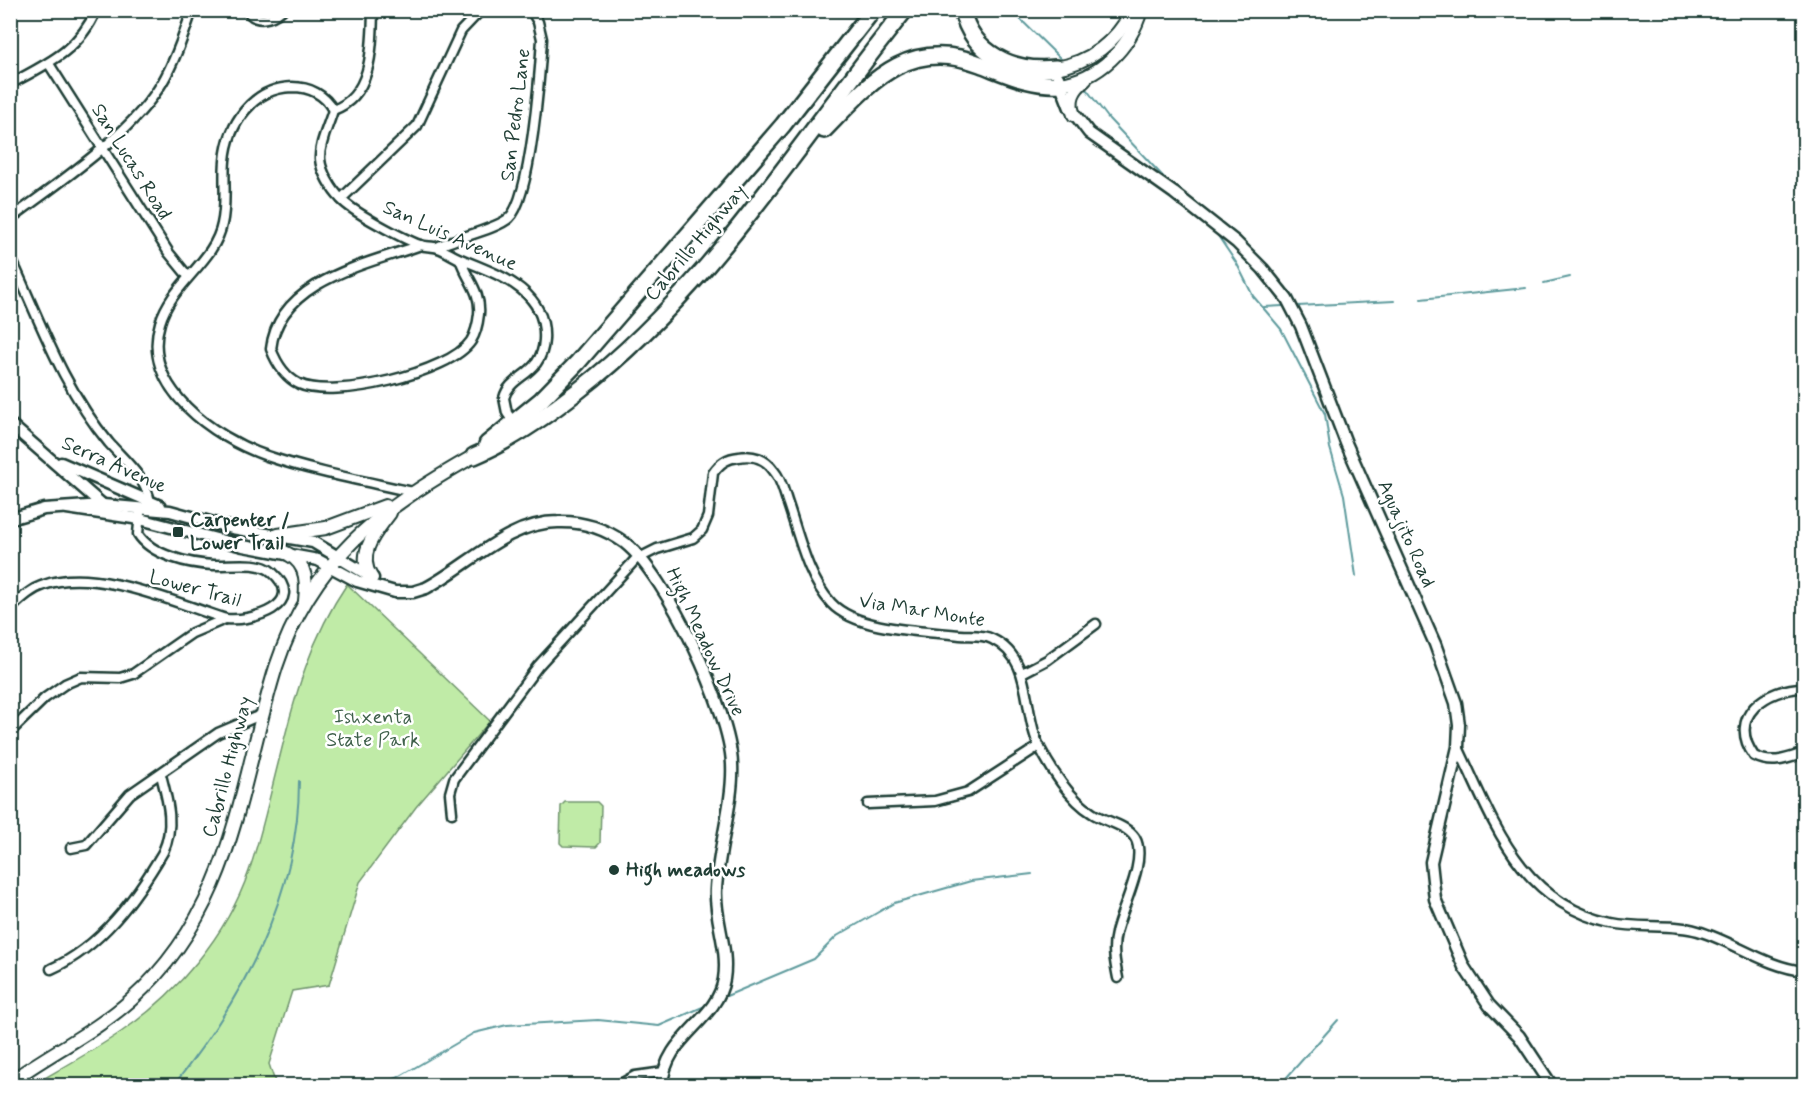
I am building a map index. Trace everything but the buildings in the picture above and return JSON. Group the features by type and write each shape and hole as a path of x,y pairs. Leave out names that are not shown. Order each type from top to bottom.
{"highway":[{"name":"Cabrillo Highway","path":"474,456 566,375 806,98 873,10"},
{"name":"Cabrillo Highway","path":"474,456 528,428 584,386 624,352 697,278 756,205 905,10"},
{"path":"962,10 972,36 993,56 1022,67 1056,68"},
{"path":"786,165 870,83 889,70 911,61 936,57 957,58 1024,81 1060,84"}],"main road":[{"path":"1056,68 1083,60 1104,48 1120,31 1133,10"},
{"path":"1074,115 1071,103 1073,92 1127,43 1141,10"},
{"path":"1060,84 1080,80 1097,71"},
{"name":"Cabrillo Highway","path":"10,1082 125,1005 156,975 183,942 209,897 225,858 279,658 304,604 330,566 366,526 400,500 474,456"},
{"path":"278,535 326,528 400,500"},
{"path":"374,581 365,566 367,548 400,500"},
{"path":"279,550 295,557 303,566 306,583 304,604"}],"street":[{"path":"10,84 49,64 76,42 96,10"},
{"path":"10,219 103,149 139,113 161,85 192,10"},
{"path":"247,10 252,16 262,19 282,10"},
{"path":"373,10 369,58 362,88 352,100 333,110 320,160 327,178 340,199 417,126 461,31 481,10"},
{"name":"San Pedro Lane","path":"437,247 509,218 523,192 528,169 542,39 531,10"},
{"name":"San Lucas Road","path":"49,64 169,253 188,275"},
{"name":"Aguajito Road","path":"1056,68 1060,84 1074,115 1098,140 1219,228 1263,269 1287,299 1315,356 1346,443 1450,683 1459,725 1458,747 1431,862 1432,889 1464,967 1489,1005 1519,1036 1552,1086"},
{"path":"333,110 318,94 296,87 269,91 250,104 238,121 227,150 225,209 219,236 210,251 188,275 163,314 157,335 160,365 165,379 184,404 231,439 267,456 316,470 413,492"},
{"name":"San Luis Avenue","path":"340,199 421,245 437,247 510,280 529,296 541,317 544,343 540,358 530,372 509,387 504,394 505,408 514,423"},
{"path":"421,245 352,269 316,285 287,306 277,320 271,348 282,369 298,383 307,386 347,387 423,372 448,360 471,341 479,313 479,297 460,259"},
{"path":"10,256 75,396 91,421 148,487 144,510"},
{"name":"Serra Avenue","path":"10,424 103,505 118,515"},
{"name":"Serra Avenue","path":"43,453 135,496 144,510 170,511 232,528 318,543 339,555 374,581"},
{"name":"Via Mar Monte","path":"453,813 451,785 466,760 567,632 639,556 698,534 708,516 713,472 730,458 753,456 769,465 780,481 818,584 838,610 860,620 902,628 992,639 1008,652 1022,674 1039,746 1074,799 1095,815 1130,832 1138,844 1138,865 1115,935 1114,949 1118,978"},
{"path":"135,496 140,479"},
{"path":"10,519 32,512 103,505 144,510"},
{"path":"67,508 94,514 118,515 144,510"},
{"name":"High Meadow Drive","path":"144,510 243,546 279,550 318,560 357,581 374,581 395,592 420,590 506,537 532,526 556,522 599,529 616,537 639,556 663,588 714,693 728,734 732,764 716,890 725,956 724,981 712,1005 676,1046 664,1072 662,1086"},
{"name":"Lower Trail","path":"10,609 41,586 75,579 138,591 226,619 249,620 267,614 278,606 283,596 279,580 267,568 198,563 154,549 146,544 138,534 144,510"},
{"path":"10,732 45,698 65,684 81,677 113,678 133,674 192,633 226,619"},
{"path":"1022,674 1047,660 1096,624"},
{"path":"1804,688 1783,690 1757,703 1748,717 1744,734 1754,756 1764,760 1778,761 1804,753"},
{"path":"71,848 86,845 130,794 161,775 218,733 263,714"},
{"path":"868,804 935,801 968,792 1039,746"},
{"path":"1458,747 1518,864 1551,897 1574,911 1594,919 1617,924 1697,931 1773,964 1804,970"},
{"path":"51,969 79,954 106,931 163,852 168,837 170,815 161,775"},
{"path":"617,1086 635,1076 664,1072"}],"green space":[{"name":"Ishxenta State Park","path":"347,584 490,721 416,807 360,882 329,985 292,991 269,1064 276,1085 50,1085 43,1079 121,1032 162,1000 198,961 228,918 254,857 292,711 306,667 323,625"},
{"path":"565,802 597,802 601,806 600,843 596,847 563,846 560,843 561,806"}],"waterway":[{"path":"1011,10 1063,61"},
{"path":"1087,90 1109,119 1171,185"},
{"path":"1214,230 1237,264 1253,296 1281,329 1325,414 1330,448 1344,495 1356,576"},
{"path":"1544,283 1570,277"},
{"path":"1421,299 1526,288"},
{"path":"1298,306 1394,301"},
{"path":"1264,307 1283,306"},
{"path":"173,1086 222,1018 262,944 289,865 296,824 299,781"},
{"path":"724,997 814,959 837,936 894,903 971,881 1032,874"},
{"path":"374,1086 397,1078 474,1033 507,1025 598,1020 659,1026 705,1006"},
{"path":"1279,1086 1338,1020"}],"place":[{"name":"Carpenter / Lower Trail","path":"178,532"},
{"name":"High meadows","path":"614,870"}]}
